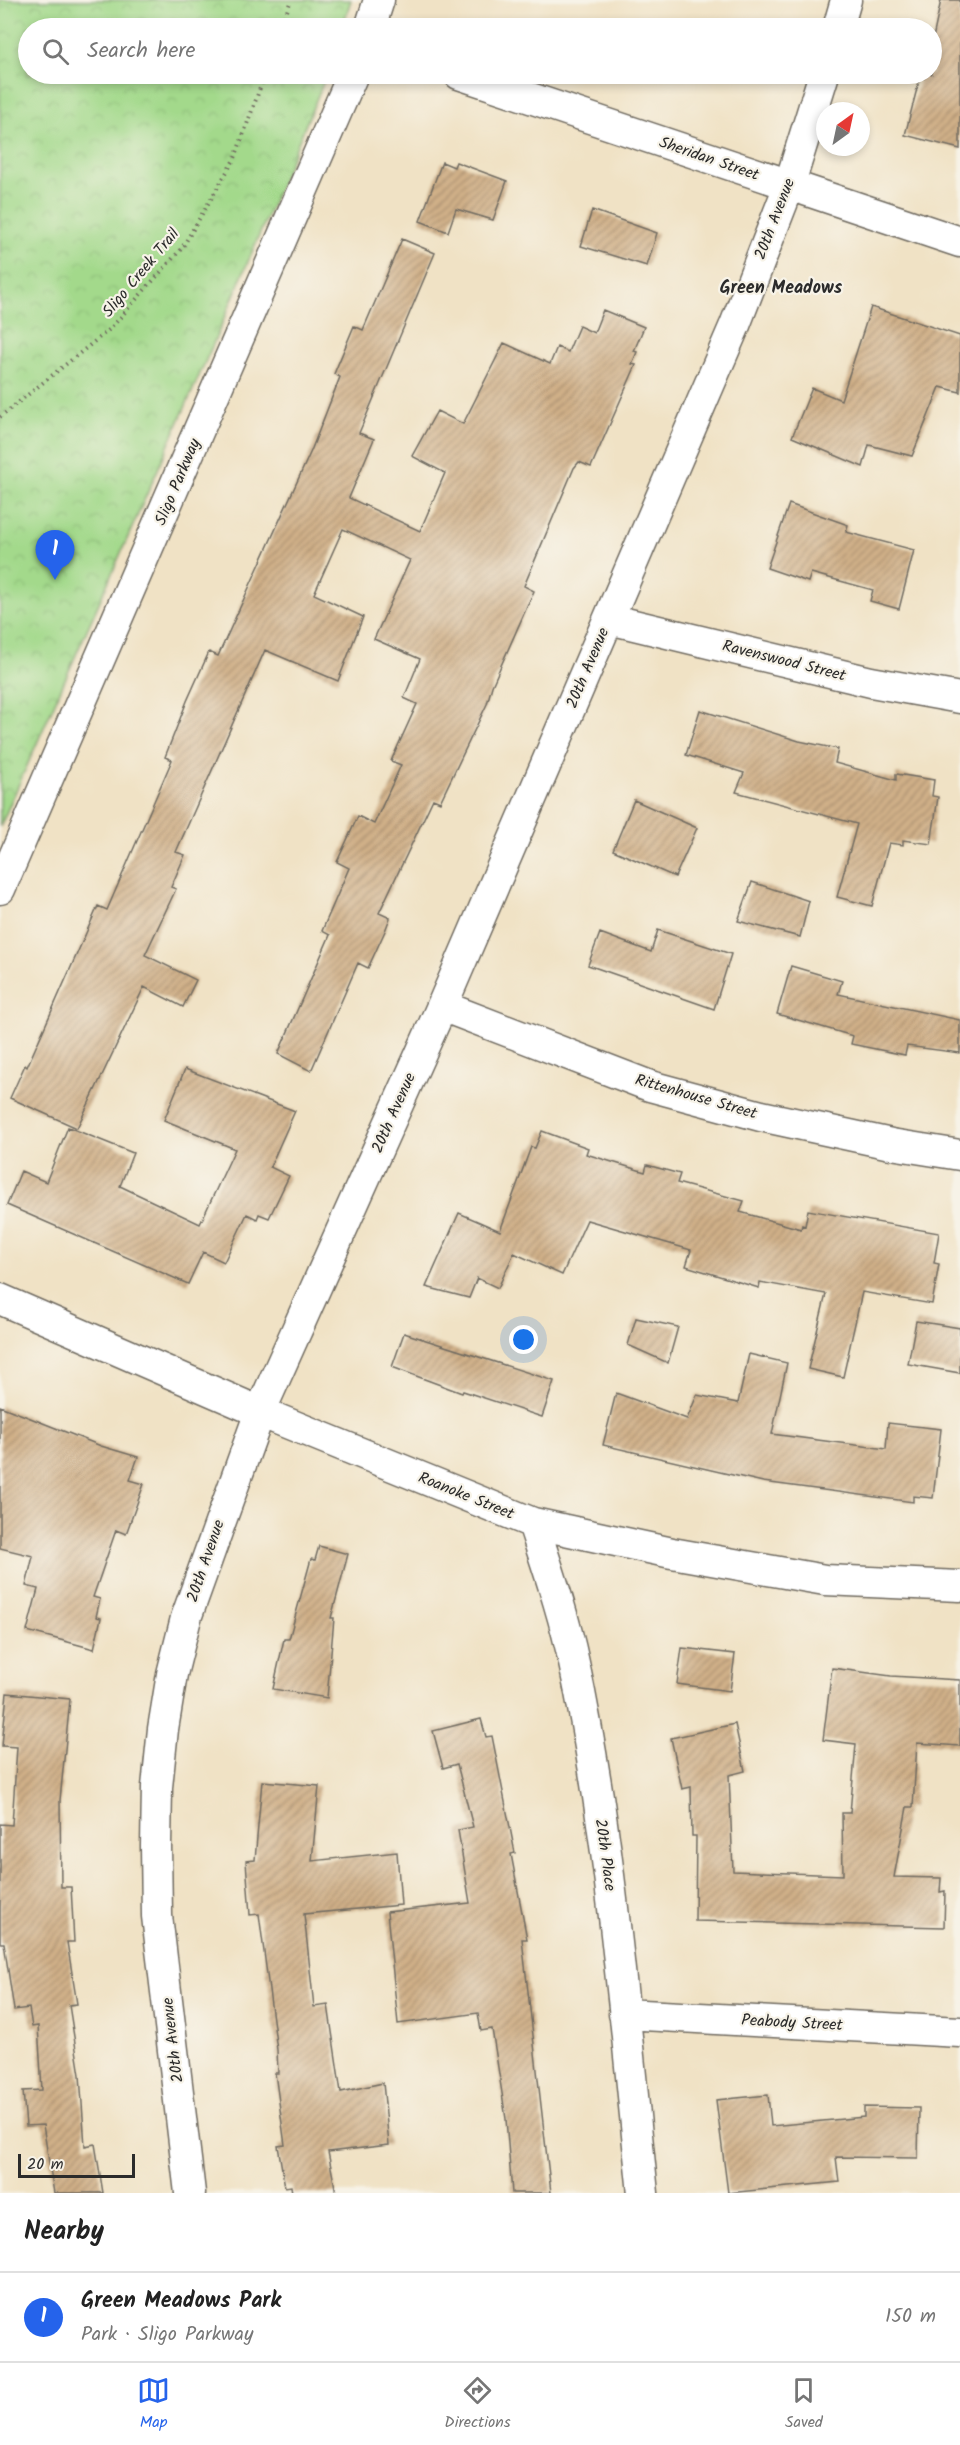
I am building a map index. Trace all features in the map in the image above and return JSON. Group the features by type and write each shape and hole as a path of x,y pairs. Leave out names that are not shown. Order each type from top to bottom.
{"street":[{"path":"373,18 379,0"},
{"path":"841,18 846,0"},
{"name":"Sligo Parkway","path":"0,889 349,84"},
{"name":"Sheridan Street","path":"488,84 960,242"},
{"name":"20th Avenue","path":"189,2193 157,1916 157,1786 172,1674 186,1618 260,1412 442,1006 722,357 789,186 821,84"},
{"name":"Ravenswood Street","path":"609,619 871,682 960,698"},
{"name":"Rittenhouse Street","path":"442,1006 650,1086 761,1116 891,1144 960,1155"},
{"name":"Roanoke Street","path":"0,1299 260,1412 533,1523 672,1553 825,1580 960,1586"},
{"name":"20th Place","path":"533,1523 574,1661 601,1817 643,2193"},
{"name":"Peabody Street","path":"624,2014 960,2032"}],"path":[{"path":"285,18 291,0"},
{"name":"Sligo Creek Trail","path":"0,417 110,329 182,248 235,159 261,84"}],"green space":[{"path":"0,0 351,0 345,18 18,18 18,84 323,84 218,333 0,827"}],"building":[{"path":"941,0 960,0 960,149 905,135 918,84 942,84 942,18 937,18"},
{"path":"442,162 454,167 456,162 507,181 493,220 456,209 448,232 420,221"},
{"path":"592,210 657,233 647,266 581,246"},
{"path":"402,239 435,253 359,433 374,439 349,498 420,531 445,473 412,456 437,411 463,424 504,343 550,364 557,347 568,352 579,326 594,333 603,310 644,327 634,351 637,352 632,364 636,365 591,467 579,462 574,468 524,586 534,591 492,686 487,704 440,802 433,799 379,913 390,918 385,931 368,968 358,963 311,1071 278,1054 330,935 322,931 349,868 337,862 358,816 374,824 401,765 391,761 417,704 404,698 420,659 374,639 410,560 343,529 314,594 363,617 338,681 265,650 176,852 185,855 171,887 176,889 145,955 196,980 183,1007 144,987 77,1128 10,1098 25,1065 27,1067 98,906 107,910 172,760 165,757 187,701 209,652 218,656 311,451 340,377 334,374 354,326 363,330"},
{"path":"871,307 960,336 960,392 940,387 912,456 869,445 863,467 792,437 812,388 841,400"},
{"path":"789,504 848,525 846,532 914,550 899,609 870,601 873,590 811,573 808,582 767,568"},
{"path":"700,710 799,741 838,749 835,763 896,780 896,774 934,780 932,796 938,797 931,844 903,840 903,845 889,843 872,906 837,897 857,824 736,792 744,773 686,755"},
{"path":"634,800 697,828 675,877 613,850"},
{"path":"752,882 809,901 800,937 738,921"},
{"path":"658,930 731,954 714,1009 588,965 600,933 651,952"},
{"path":"791,966 842,981 838,994 960,1020 960,1053 907,1046 905,1055 851,1044 853,1036 777,1014"},
{"path":"185,1069 295,1111 270,1167 289,1176 269,1218 259,1214 257,1219 247,1214 224,1262 203,1252 188,1284 7,1205 21,1171 46,1182 68,1127 133,1153 120,1186 200,1224 235,1149 164,1120"},
{"path":"542,1131 588,1148 586,1154 645,1172 647,1165 680,1174 677,1183 744,1201 740,1212 801,1229 802,1225 805,1226 808,1210 939,1233 934,1263 939,1264 932,1304 862,1292 843,1377 808,1369 826,1294 760,1282 759,1288 686,1266 691,1250 587,1220 562,1275 514,1253 498,1288 477,1278 469,1298 426,1287 459,1213 500,1231 531,1147 535,1148"},
{"path":"636,1318 678,1327 668,1363 628,1345"},
{"path":"916,1321 960,1328 960,1373 908,1364"},
{"path":"404,1333 554,1381 542,1417 463,1391 462,1393 392,1367"},
{"path":"749,1354 787,1363 772,1434 886,1449 888,1423 941,1429 933,1498 913,1496 913,1502 763,1482 603,1445 616,1393 687,1419 697,1395 738,1403"},
{"path":"0,1406 101,1446 138,1457 130,1480 144,1484 126,1534 116,1530 93,1597 100,1599 96,1617 101,1618 94,1649 27,1631 38,1589 26,1586 33,1556 0,1548"},
{"path":"319,1546 348,1554 331,1618 334,1618 327,1698 273,1689 284,1639 289,1639 311,1559 315,1560"},
{"path":"682,1648 735,1654 730,1691 677,1684"},
{"path":"832,1668 891,1676 960,1680 960,1746 917,1743 913,1807 907,1807 894,1877 941,1878 940,1892 945,1891 944,1927 695,1921 696,1836 692,1836 691,1787 682,1789 671,1738 735,1724 745,1771 729,1775 733,1871 843,1875 842,1813 850,1813 856,1744 823,1740"},
{"path":"7,1693 70,1699 60,1800 61,1887 71,1887 74,1942 67,1942 77,2004 69,2005 80,2075 85,2146 95,2144 103,2193 54,2193 43,2125 26,2126 23,2091 42,2090 38,2026 32,2027 29,2008 14,2010 4,1943 0,1943 0,1824 12,1825 17,1747 2,1746"},
{"path":"481,1719 486,1737 492,1736 515,1853 511,1854 527,1939 522,1939 551,2193 512,2193 506,2119 492,2029 481,2031 478,2013 398,2024 387,1912 470,1903 458,1830 473,1827 457,1764 443,1768 433,1731"},
{"path":"262,1781 319,1786 312,1861 397,1852 401,1905 304,1914 314,2007 328,2005 341,2092 383,2083 389,2145 328,2152 336,2193 292,2193 291,2186 285,2187 278,2146 285,2145 275,2073 278,2073 277,2050 259,1914 250,1915 246,1861 255,1860"},
{"path":"768,2095 771,2126 864,2117 864,2107 919,2108 918,2158 836,2157 839,2182 728,2193 716,2100"}],"place":[{"name":"Green Meadows Park","path":"55,580"}],"district":[{"name":"Green Meadows","path":"781,288"}]}
